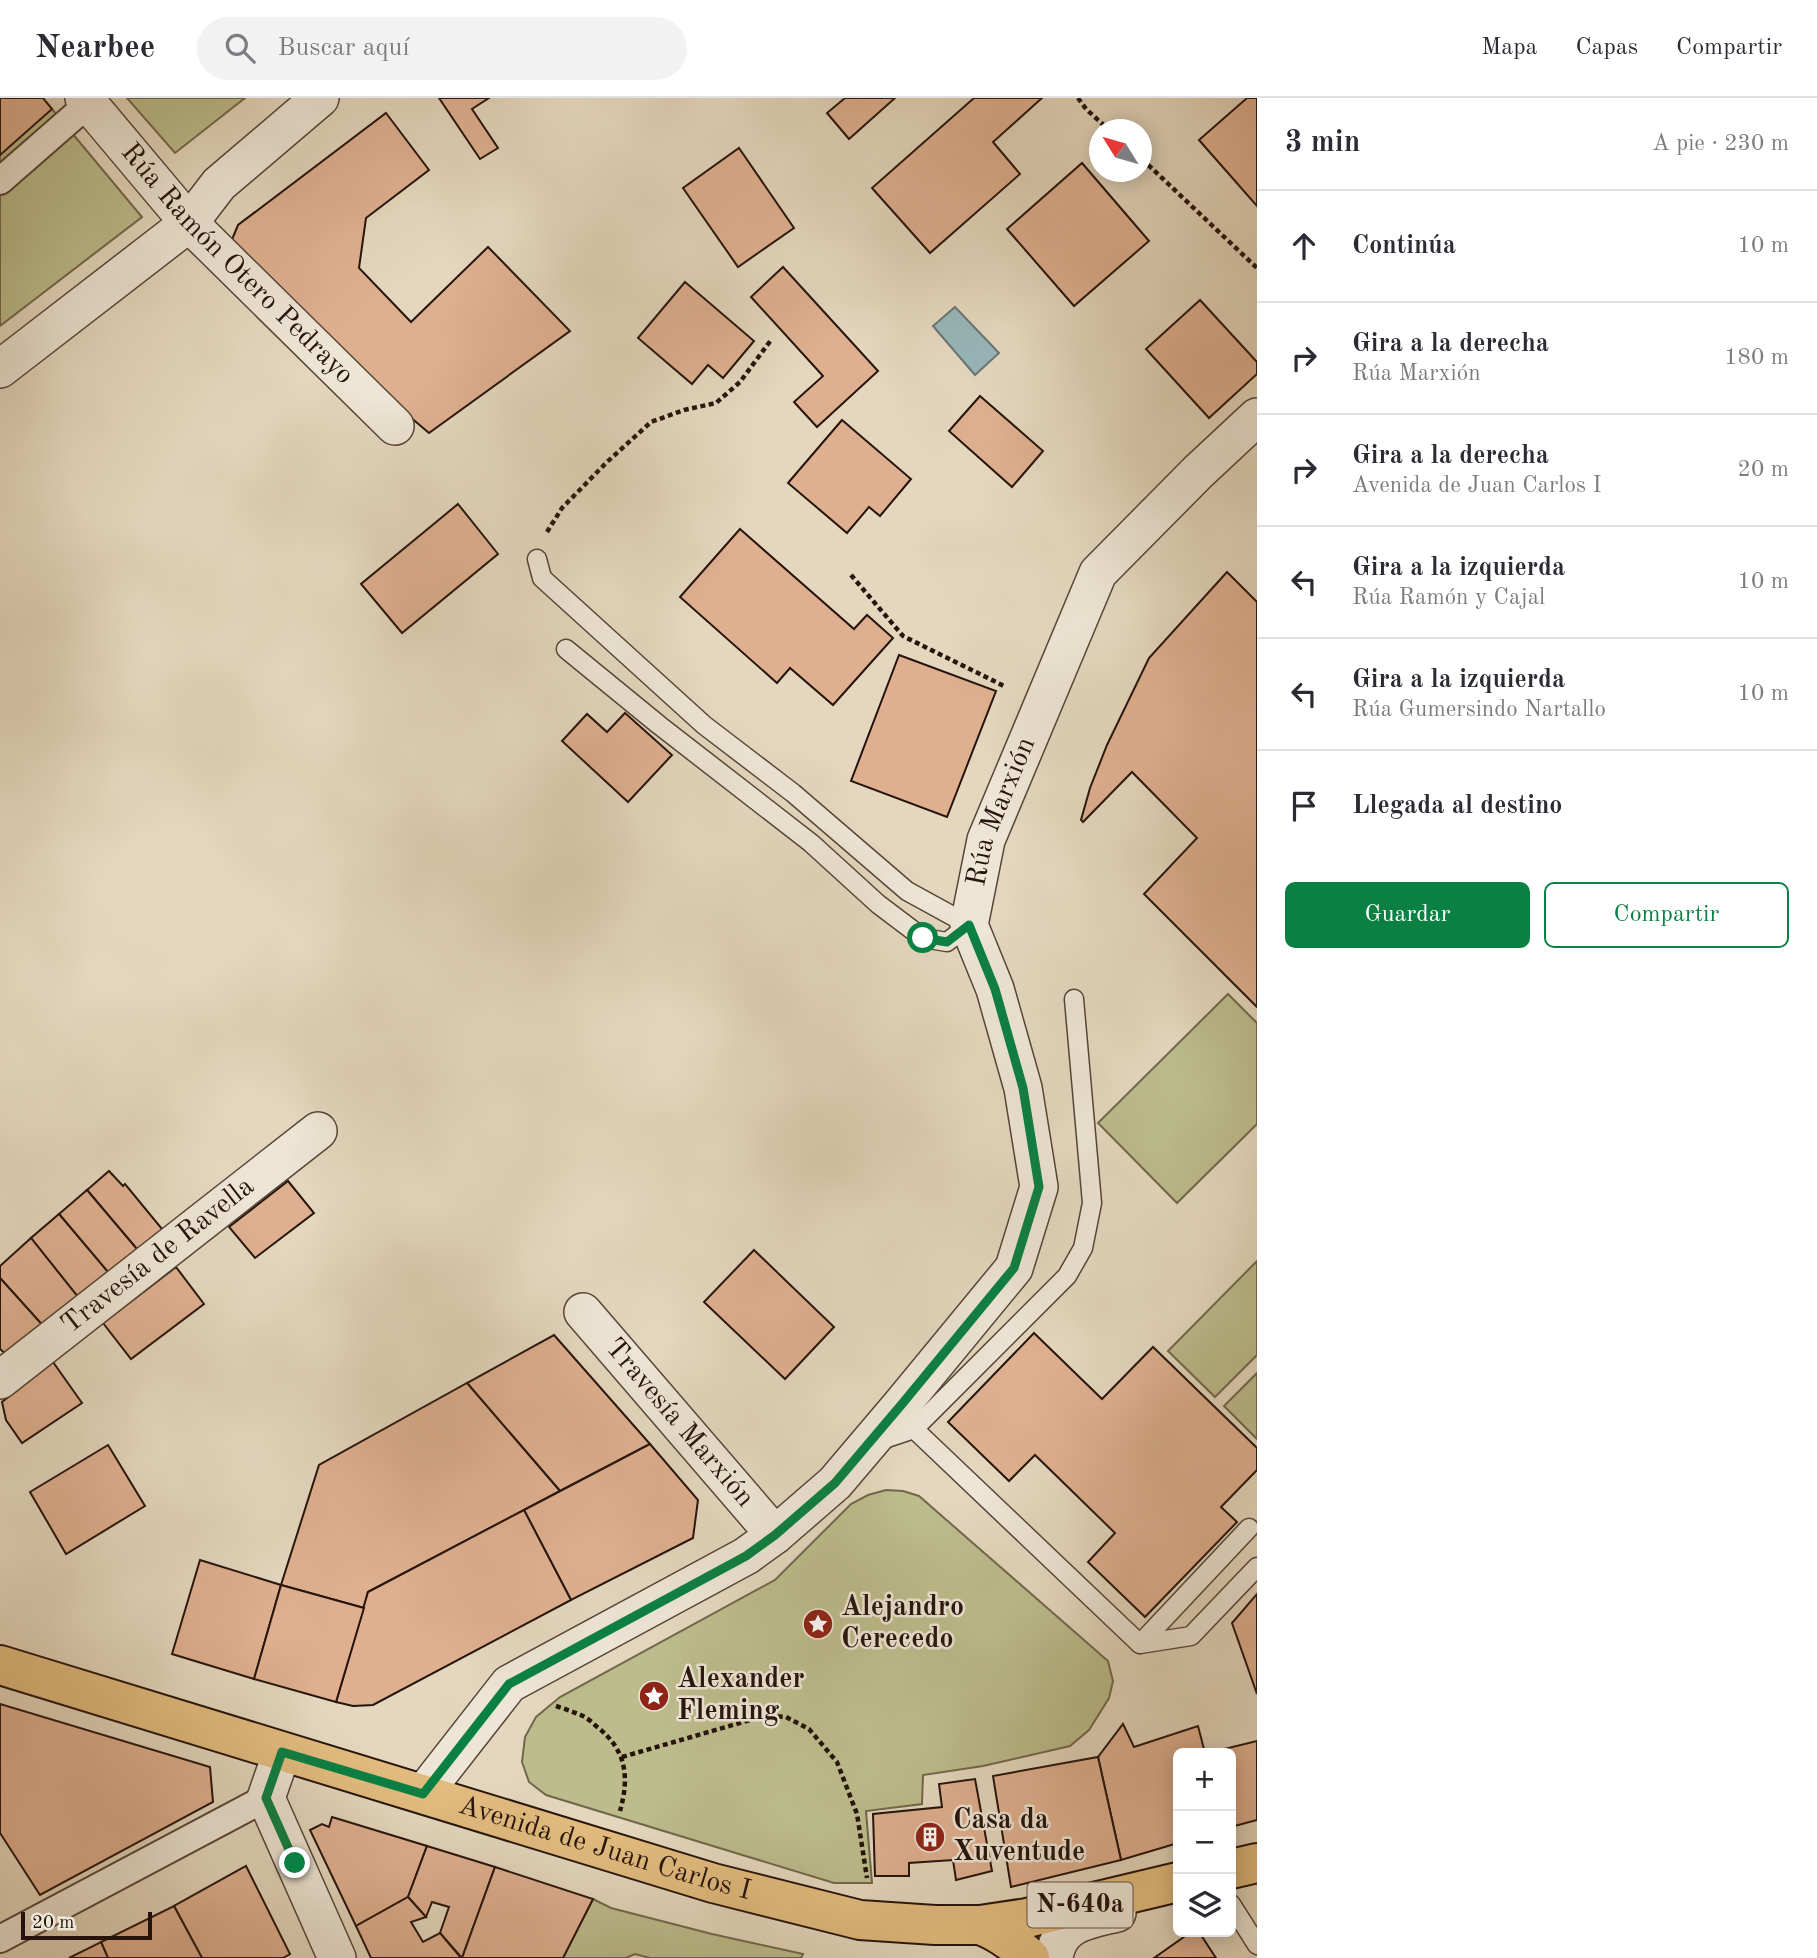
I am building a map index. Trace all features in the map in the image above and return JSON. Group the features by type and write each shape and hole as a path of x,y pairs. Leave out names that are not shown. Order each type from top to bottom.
{"main road":[{"name":"Avenida de Juan Carlos I","path":"0,1665 713,1883 873,1921 980,1925 1027,1918 1173,1885"},
{"path":"1236,1868 1257,1863"},
{"path":"980,1925 1012,1942 1030,1958"}],"street":[{"path":"0,369 189,223 219,184 320,98"},
{"path":"0,181 89,100"},
{"name":"Rúa Ramón Otero Pedrayo","path":"89,100 189,223 394,426"},
{"name":"Rúa Marxión","path":"423,1794 509,1684 746,1556 775,1535 835,1483 1014,1268 1039,1187 1023,1088 995,989 969,925 986,840 1098,573 1257,416"},
{"name":"Travesía de Ravella","path":"0,1380 318,1131"},
{"name":"Travesía Marxión","path":"583,1312 775,1535"},
{"path":"0,1939 266,1798 282,1752"},
{"path":"266,1798 337,1958"},
{"name":"Avenida de Juan Carlos I","path":"1054,1958 1056,1945 1069,1928 1084,1920 1146,1906 1173,1887"}],"lane":[{"path":"537,559 542,578 705,725 793,793 907,891 969,925 947,942 923,938 878,904 811,842 669,733 566,649"},
{"path":"867,1444 914,1429 1067,1276 1083,1248 1092,1203 1074,999"},
{"path":"914,1429 1140,1644"},
{"path":"1140,1644 1249,1528"},
{"path":"1140,1644 1191,1636 1257,1567"},
{"path":"1236,1912 1257,1945"}],"path":[{"path":"1078,98 1097,119"},
{"path":"1152,168 1257,268"},
{"path":"537,559 543,538 562,508 607,462 651,422 684,410 716,403 740,382 771,340"},
{"path":"850,575 903,636 1042,704"},
{"path":"551,1705 584,1716 607,1734 622,1757 626,1775 625,1797 619,1816"},
{"path":"622,1757 764,1716 786,1717 809,1729 837,1762 857,1814 867,1881"}],"green space":[{"path":"127,98 245,98 175,153"},
{"path":"52,109 142,217 0,326 0,155"},
{"path":"1228,994 1257,1023 1257,1124 1177,1203 1098,1123"},
{"path":"1257,1261 1257,1355 1215,1397 1168,1351"},
{"path":"1257,1373 1257,1439 1224,1406"},
{"path":"886,1490 919,1496 1108,1661 1113,1681 1109,1698 1089,1730 1070,1746 983,1766 923,1775 922,1804 866,1811 872,1883 834,1883 546,1795 529,1782 522,1762 525,1737 536,1717 560,1697 775,1580 851,1504"},
{"path":"593,1899 611,1908 803,1954 801,1958 650,1958 635,1954 626,1958 563,1958"}],"water":[{"path":"955,307 999,353 975,375 933,326"}],"building":[{"path":"0,98 43,98 52,109 0,155"},
{"path":"439,98 489,98 472,109 498,148 480,159"},
{"path":"845,98 895,98 849,139 827,113"},
{"path":"974,98 1042,98 993,142 1020,174 930,253 872,188"},
{"path":"1247,98 1257,98 1257,206 1199,140"},
{"path":"386,113 429,170 366,218 359,268 411,322 488,247 570,331 429,433 224,259 238,225"},
{"path":"739,148 794,228 738,267 683,188"},
{"path":"1082,163 1089,171 1089,182 1098,182 1149,241 1074,306 1007,229"},
{"path":"783,267 878,371 817,427 794,402 823,376 751,297"},
{"path":"685,282 754,341 723,378 708,365 692,384 638,338"},
{"path":"1200,300 1257,362 1257,374 1209,418 1146,349"},
{"path":"980,396 1043,451 1012,487 949,431"},
{"path":"842,420 911,479 880,516 869,507 847,533 788,483"},
{"path":"458,504 498,554 402,633 361,584"},
{"path":"740,529 854,629 867,615 893,638 833,705 790,668 777,683 680,597"},
{"path":"1227,572 1257,602 1257,1007 1144,894 1197,838 1132,772 1083,822 1081,820 1107,745 1149,658"},
{"path":"899,655 996,691 947,817 851,781"},
{"path":"625,713 672,755 628,802 562,741 587,714 607,732"},
{"path":"109,1171 123,1186 125,1184 167,1235 142,1255 87,1190"},
{"path":"288,1181 314,1213 255,1258 229,1227"},
{"path":"87,1190 142,1255 113,1278 59,1214"},
{"path":"59,1214 113,1278 82,1302 31,1238"},
{"path":"31,1238 82,1302 46,1329 0,1278 0,1266"},
{"path":"754,1250 834,1327 785,1379 704,1302"},
{"path":"176,1267 204,1304 131,1359 103,1323"},
{"path":"0,1278 46,1329 9,1357 0,1349"},
{"path":"1034,1333 1102,1399 1153,1347 1257,1448 1257,1470 1221,1507 1237,1522 1145,1617 1088,1562 1115,1533 1035,1455 1009,1481 948,1422"},
{"path":"554,1335 650,1444 560,1491 467,1383"},
{"path":"53,1362 82,1403 22,1443 6,1420 2,1402"},
{"path":"467,1383 560,1491 368,1592 364,1608 281,1585 319,1465"},
{"path":"650,1444 698,1500 693,1538 571,1600 524,1510"},
{"path":"108,1445 145,1506 66,1554 30,1492"},
{"path":"524,1510 571,1600 373,1705 353,1706 336,1702 368,1592"},
{"path":"200,1560 281,1585 254,1679 172,1654"},
{"path":"281,1585 364,1608 336,1702 254,1679"},
{"path":"1257,1594 1257,1694 1232,1623"},
{"path":"0,1704 210,1767 213,1802 40,1895 0,1833"},
{"path":"1123,1724 1134,1747 1198,1726 1204,1748 1173,1748 1173,1844 1121,1860 1098,1757"},
{"path":"1257,1741 1257,1820 1236,1826 1236,1748 1228,1748"},
{"path":"1098,1757 1121,1860 1011,1887 993,1776"},
{"name":"Casa da Xuventude","path":"975,1779 992,1871 956,1880 953,1860 909,1863 909,1876 875,1876 873,1814 942,1807 939,1784"},
{"path":"332,1817 427,1846 408,1897 356,1926 310,1830 322,1824 329,1827"},
{"path":"427,1846 495,1867 462,1958 440,1933 449,1907 432,1902 426,1917 408,1897"},
{"path":"246,1866 290,1954 283,1958 202,1958 174,1906"},
{"path":"495,1867 593,1899 563,1958 462,1958"},
{"path":"408,1897 426,1917 411,1922 423,1942 440,1933 461,1958 371,1958 356,1926"},
{"path":"174,1906 202,1958 108,1958 101,1942"},
{"path":"1184,1937 1202,1937 1216,1958 1154,1958"},
{"path":"101,1942 108,1958 69,1958"}],"place":[{"name":"Alejandro Cerecedo","path":"818,1624"},
{"name":"Alexander Fleming","path":"654,1696"},
{"name":"Casa da Xuventude","path":"930,1837"}],"route":[{"path":"295,1863 266,1798 282,1752 423,1794 509,1684 746,1556 775,1535 835,1483 1014,1268 1039,1187 1023,1088 995,989 969,925 947,942 923,938"}]}
